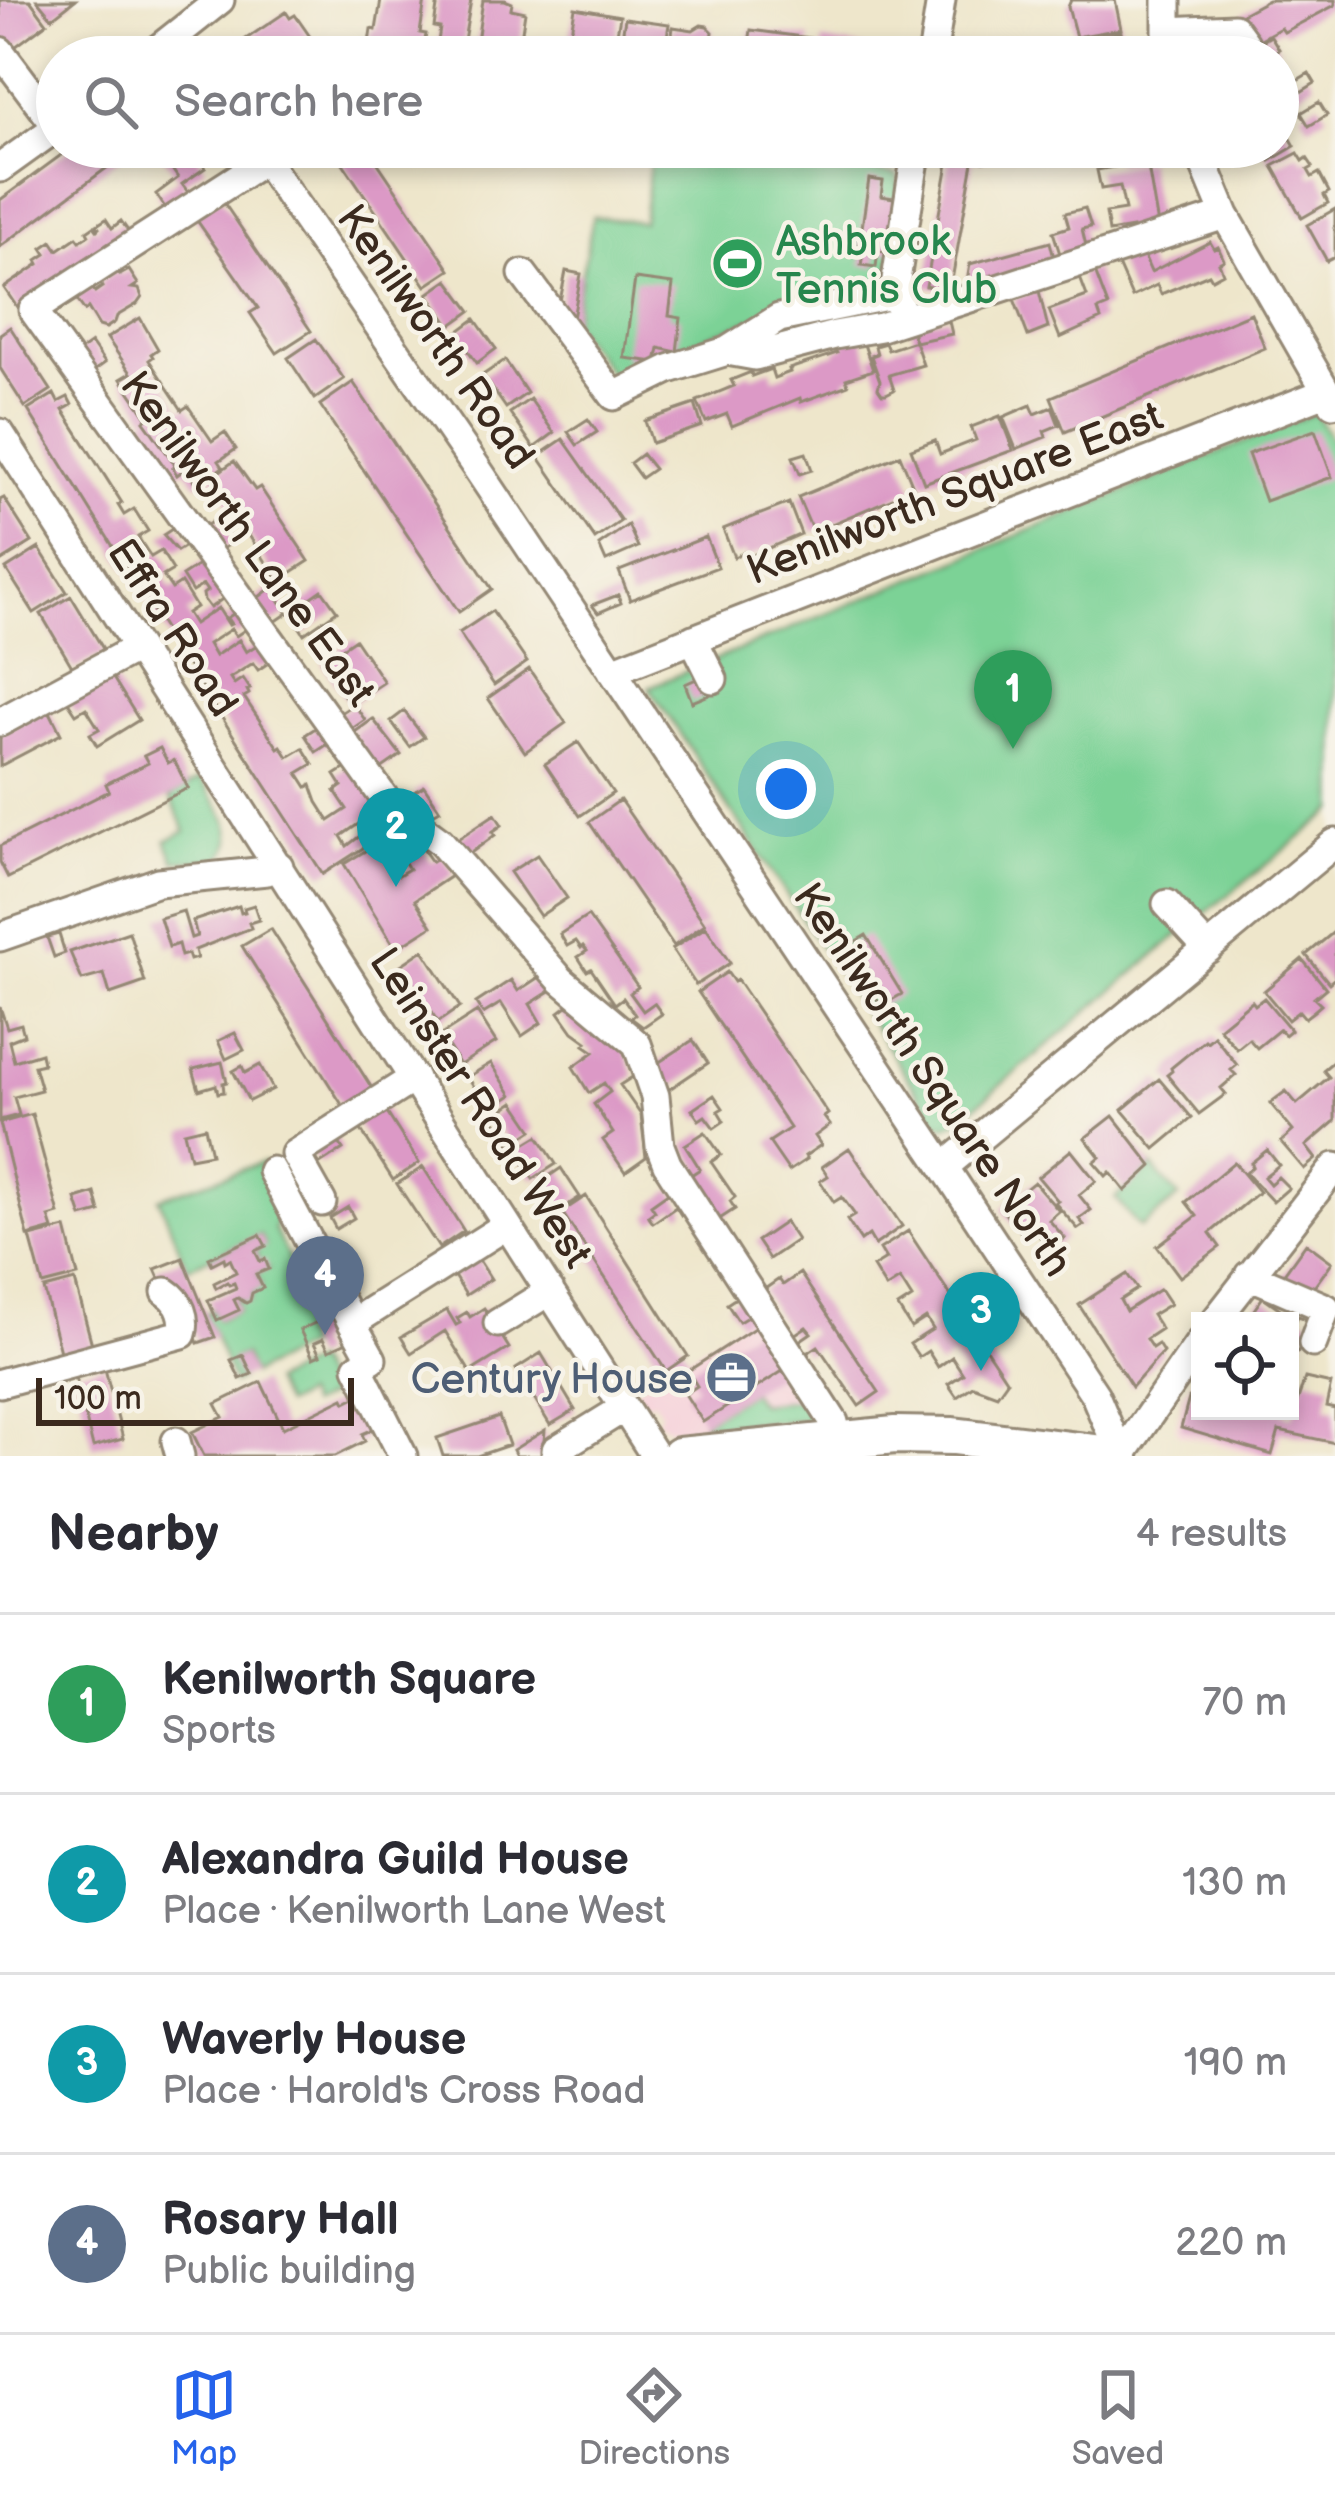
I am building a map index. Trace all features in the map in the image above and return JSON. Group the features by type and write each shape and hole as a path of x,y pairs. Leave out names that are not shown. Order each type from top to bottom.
{"main road":[{"path":"690,1455 780,1450 837,1439 1120,1456"}],"street":[{"path":"176,36 220,0"},
{"path":"935,36 941,0"},
{"path":"1167,0 1169,36"},
{"path":"1202,36 1234,28 1240,36"},
{"path":"181,32 183,36"},
{"path":"0,52 36,99"},
{"path":"0,168 36,142"},
{"name":"Kenilworth Lane East","path":"240,168 33,310 375,784 399,812 440,841 561,980 637,1044 656,1096 660,1146 667,1163 834,1422 837,1439"},
{"name":"Kenilworth Road","path":"270,168 548,573"},
{"path":"900,307 896,280 914,168"},
{"path":"1206,168 1225,215 1330,399"},
{"path":"523,274 614,396 669,369 727,351 779,318 900,307 1225,215"},
{"name":"Kenilworth Square East","path":"612,671 1330,399"},
{"name":"Effra Road","path":"0,434 278,866"},
{"name":"Kenilworth Square North","path":"548,573 1095,1395 1120,1456"},
{"path":"693,639 713,679"},
{"path":"0,722 137,648"},
{"path":"944,1167 1335,843"},
{"path":"0,937 158,881 278,866"},
{"name":"Leinster Road West","path":"278,866 655,1456"},
{"path":"1167,904 1208,949"},
{"path":"322,1202 296,1154 414,1078"},
{"path":"1222,1312 1335,1167"},
{"path":"272,1171 372,1360 358,1367 403,1456"},
{"path":"352,1323 507,1226"},
{"path":"1250,1275 1326,1308 1313,1343"},
{"path":"0,1383 182,1334 185,1324 176,1299 166,1292"},
{"path":"498,1323 550,1292"},
{"path":"1120,1456 1191,1355"},
{"path":"556,1456 556,1450 624,1408"}],"shaded area":[{"path":"754,1313 823,1419 674,1430 656,1420 661,1413 654,1401 641,1400 635,1390"},
{"path":"1191,1384 1191,1420 1285,1420 1275,1456 1178,1434 1183,1394"}],"green space":[{"name":"Ashbrook Tennis Club","path":"649,168 854,168 897,175 901,198 887,290 777,311 708,336 617,382 572,324 593,217 643,222"},
{"path":"1315,413 1335,446 1335,810 958,1121 946,1126 937,1122 649,687"},
{"path":"200,779 226,820 230,841 218,860 175,861 166,841 186,831 170,797"},
{"path":"264,1162 280,1212 274,1229 295,1272 315,1279 338,1311 300,1330 307,1346 252,1374 243,1355 232,1360 240,1379 233,1383 205,1313 213,1310 218,1320 239,1310 234,1300 250,1301 262,1286 256,1274 269,1268 255,1251 265,1245 260,1235 187,1268 159,1198"},
{"path":"1152,1166 1179,1197 1140,1228 1115,1198"},
{"path":"314,1362 331,1395 309,1406 304,1395 284,1405 272,1382"},
{"path":"751,1391 759,1404 810,1398 823,1419 705,1426 703,1422"}],"building":[{"path":"0,0 30,0 47,23 11,50 0,36"},
{"path":"37,0 75,0 52,18"},
{"path":"381,0 425,0 420,33 426,36 370,36 371,29 376,30"},
{"path":"438,0 471,0 465,36 439,36 440,28 434,27"},
{"path":"483,0 505,0 512,3 511,9 525,12 521,36 478,36"},
{"path":"1071,0 1115,0 1121,29 1076,36 1068,7"},
{"path":"1268,0 1335,0 1335,5 1284,32 1281,28 1266,36 1254,36 1242,14"},
{"path":"575,8 620,16 617,36 570,36"},
{"path":"286,12 290,18 295,15 310,36 250,36"},
{"path":"625,18 669,24 667,36 622,36"},
{"path":"707,26 712,36 672,36 673,27"},
{"path":"751,30 795,36 750,36"},
{"path":"1309,73 1315,83 1299,93 1299,79"},
{"path":"1319,102 1327,115 1309,126 1301,113"},
{"path":"1299,155 1303,161 1307,158 1312,177 1319,173 1329,192 1324,195 1328,203 1302,218 1274,168 1299,168"},
{"path":"43,168 107,168 0,247 0,200"},
{"path":"171,168 205,168 182,184 191,196 168,212 156,194 178,178"},
{"path":"346,168 381,168 450,270 426,286"},
{"path":"947,168 972,168 950,291 926,286"},
{"path":"1148,168 1158,225 1133,233 1132,228 1109,232 1106,213 1125,210 1120,186 1101,189 1097,170"},
{"path":"869,179 883,181 881,196 900,199 892,253 878,251 876,267 861,265 864,249 859,248"},
{"path":"220,197 311,331 277,353 250,313 258,308 194,216"},
{"path":"1085,208 1091,227 1082,229 1087,250 1061,257 1053,232 1069,227 1065,213"},
{"path":"1335,209 1335,257 1327,261 1307,225"},
{"path":"106,219 112,228 121,221 131,235 19,310 4,288 39,264 37,260 46,254 42,248 52,241 58,250 77,237 80,241"},
{"path":"1050,242 1055,262 966,287 970,264"},
{"path":"1210,242 1224,260 1219,263 1223,273 1161,294 1157,285 1132,297 1115,258 1140,247 1151,272"},
{"path":"1094,269 1108,306 1098,310 1101,319 1060,338 1049,310 1087,296 1079,275"},
{"path":"117,270 120,275 129,270 138,284 132,288 139,289 142,297 106,328 75,297 91,286 95,292 102,287 99,282"},
{"path":"566,271 581,274 572,324 558,311"},
{"path":"635,279 673,284 669,316 681,318 677,352 659,348 656,362 624,358"},
{"path":"448,280 471,311 450,326 428,294"},
{"path":"1039,291 1048,328 1028,336 1014,299"},
{"path":"1251,313 1265,348 1065,432 1051,397"},
{"path":"948,317 952,334 915,342 911,326"},
{"path":"140,318 158,349 149,360 182,410 188,406 212,441 225,432 236,449 219,461 223,467 197,485 185,469 177,475 176,466 144,421 163,405 147,417 121,379 131,373 107,338"},
{"path":"475,319 496,349 477,363 456,333"},
{"path":"10,327 51,390 25,407 0,368 0,334"},
{"path":"861,336 873,370 846,379 848,385 801,402 800,398 732,426 727,414 706,422 697,401 734,386 731,380 771,369 774,378 837,353 845,347 843,342"},
{"path":"316,339 344,379 315,399 288,358"},
{"path":"915,341 923,365 889,375 894,390 882,394 871,356 877,354 875,346 885,343 888,350"},
{"path":"91,343 105,363 91,373 77,353"},
{"path":"505,360 527,393 506,408 483,375"},
{"path":"353,382 492,589 459,612 320,405"},
{"path":"54,394 58,402 68,397 72,405 63,410 122,503 118,505 124,515 134,509 148,531 138,537 151,557 161,551 173,570 163,576 172,589 181,583 196,607 187,613 194,624 218,608 229,625 227,618 238,611 249,627 236,636 231,629 208,644 215,656 239,640 246,652 260,643 273,660 258,670 253,663 230,678 234,684 243,678 250,689 244,697 278,748 288,757 303,748 313,764 298,773 307,787 311,785 329,821 347,809 335,791 342,786 335,775 352,764 389,821 375,830 380,837 323,874 28,410","holes":["367,818 373,826 347,846 341,836"]},
{"path":"530,399 554,433 534,448 510,413"},
{"path":"695,404 702,426 652,443 645,421"},
{"path":"1031,405 1035,414 1052,407 1059,425 1044,431 1046,437 1016,449 1003,417"},
{"path":"1000,416 1013,450 924,483 911,449 935,440 940,454 976,440 971,427"},
{"path":"588,419 597,432 577,445 568,432"},
{"path":"1315,430 1332,477 1265,501 1248,454"},
{"path":"563,439 621,521 595,539 538,456"},
{"path":"806,453 812,470 800,474 793,457"},
{"path":"642,454 654,469 641,478 630,463"},
{"path":"900,455 914,489 813,532 798,497"},
{"path":"234,461 255,490 260,487 309,561 278,581 212,477"},
{"path":"4,498 32,542 0,562 0,500"},
{"path":"789,503 801,534 746,558 744,552 734,557 723,529"},
{"path":"217,518 234,541 220,551 203,528"},
{"path":"178,525 190,543 177,551 163,535"},
{"path":"628,525 638,547 606,561 599,545"},
{"path":"706,537 718,567 630,600 619,571"},
{"path":"39,548 67,592 34,613 6,569"},
{"path":"205,561 228,595 210,608 203,585 192,592 182,576"},
{"path":"271,588 288,613 272,624 255,600"},
{"path":"322,590 337,611 304,634 295,620 300,617 295,609"},
{"path":"618,595 621,603 598,613 592,605"},
{"path":"71,596 105,652 74,670 41,614"},
{"path":"492,611 527,662 494,685 459,633"},
{"path":"355,639 384,682 350,705 322,662"},
{"path":"529,669 566,723 525,752 488,698"},
{"path":"110,673 139,720 97,746 90,734 99,729 86,708 76,714 66,699"},
{"path":"701,677 709,695 692,702 685,684"},
{"path":"354,704 365,720 349,731 338,715"},
{"path":"48,708 61,734 0,766 0,733"},
{"path":"404,711 424,737 410,747 391,721"},
{"path":"373,719 401,755 378,771 352,734"},
{"path":"323,723 334,740 316,752 305,735"},
{"path":"578,742 613,793 580,816 545,764"},
{"path":"160,748 168,763 174,760 188,788 8,878 0,862 0,846 109,791 106,784 148,763 144,756"},
{"path":"424,786 440,810 429,816 414,792"},
{"path":"620,800 705,924 674,946 589,822"},
{"path":"495,814 502,825 468,855 456,840"},
{"path":"378,843 399,875 409,869 404,861 423,849 432,862 442,855 454,874 415,900 432,926 396,949 344,864"},
{"path":"537,855 567,898 540,916 510,872"},
{"path":"254,905 259,920 249,923 251,928 195,950 197,958 190,960 188,954 181,956 178,944 169,947 160,918 183,911 191,938 197,936 193,921 239,906 245,912 244,908"},
{"path":"588,916 638,987 630,993 643,1011 654,1003 662,1014 643,1027 631,1018 635,1015 623,998 615,1004 591,969 587,971 578,957 587,951 583,946 576,941 567,946 560,934"},
{"path":"706,927 730,963 696,985 672,949"},
{"path":"271,929 375,1093 346,1111 242,946"},
{"path":"1335,931 1335,978 1329,983 1306,955"},
{"path":"129,932 145,982 110,994 104,974 82,980 70,952"},
{"path":"59,934 65,953 54,957 47,937"},
{"path":"866,935 902,994 881,1006 846,947"},
{"path":"423,950 460,1007 438,1022 401,965"},
{"path":"1302,959 1326,988 1314,998 1321,1005 1314,1011 1305,1018 1299,1011 1288,1020 1264,991"},
{"path":"727,972 828,1114 824,1117 830,1125 815,1136 821,1145 789,1171 769,1142 790,1128 698,992"},
{"path":"539,977 552,990 530,1004 541,1023 522,1036 501,1003 483,1014 476,1003 511,980 518,991"},
{"path":"1264,998 1291,1030 1285,1035 1280,1029 1257,1048 1249,1039 1237,1049 1219,1028 1252,1001 1255,1005"},
{"path":"567,1006 622,1042 634,1076 620,1085 641,1115 646,1157 625,1172 603,1140 613,1133 594,1104 610,1092 604,1083 589,1093 573,1067 594,1052 559,1012"},
{"path":"0,1007 7,1028 21,1024 24,1035 9,1041 14,1061 41,1053 43,1064 34,1066 41,1090 14,1097 19,1115 0,1120"},
{"path":"477,1012 496,1042 460,1065 441,1035"},
{"path":"235,1033 244,1050 226,1059 218,1041"},
{"path":"1214,1036 1237,1065 1231,1070 1236,1075 1221,1088 1226,1094 1199,1114 1167,1075"},
{"path":"693,1040 708,1063 665,1092 658,1063"},
{"path":"1335,1060 1335,1121 1306,1146 1316,1159 1304,1169 1281,1142 1293,1131 1270,1103 1286,1091 1297,1104 1329,1077 1323,1070"},
{"path":"222,1062 227,1082 224,1092 218,1093 216,1085 199,1090 193,1069"},
{"path":"491,1063 512,1095 489,1110 468,1077"},
{"path":"260,1065 273,1089 249,1101 233,1071 242,1066 245,1073"},
{"path":"1159,1079 1192,1118 1155,1149 1122,1110"},
{"path":"714,1095 723,1108 718,1111 724,1121 714,1128 692,1110"},
{"path":"380,1102 419,1163 393,1180 354,1119"},
{"path":"514,1102 533,1130 510,1145 492,1117"},
{"path":"32,1114 59,1214 49,1217 53,1229 28,1236 0,1123"},
{"path":"1113,1116 1152,1166 1125,1191 1110,1172 1106,1176 1094,1162 1100,1157 1085,1138"},
{"path":"205,1127 211,1154 190,1158 184,1132"},
{"path":"705,1132 721,1155 711,1162 735,1197 730,1201 735,1209 718,1220 688,1177 700,1169 685,1145"},
{"path":"335,1136 343,1149 320,1164 311,1151"},
{"path":"538,1136 556,1164 533,1179 515,1150"},
{"path":"849,1148 902,1226 875,1245 869,1235 861,1241 847,1220 855,1215 842,1197 834,1202 820,1181 828,1176 822,1167"},
{"path":"1071,1150 1096,1181 1079,1195 1091,1210 1079,1219 1084,1225 1078,1229 1038,1177"},
{"path":"1267,1150 1279,1165 1264,1177 1270,1184 1278,1177 1289,1188 1273,1202 1246,1173"},
{"path":"1234,1162 1259,1192 1210,1233 1220,1247 1180,1277 1157,1246 1197,1216 1186,1202"},
{"path":"423,1167 464,1231 439,1248 397,1184"},
{"path":"561,1168 580,1197 557,1212 539,1183"},
{"path":"1034,1182 1059,1211 1049,1220 1065,1238 1051,1250 1035,1231 1026,1238 1001,1209"},
{"path":"672,1190 686,1211 681,1215 676,1207 653,1223 648,1216 655,1211 651,1205"},
{"path":"95,1193 100,1212 82,1217 76,1199"},
{"path":"586,1196 688,1356 666,1371 562,1212"},
{"path":"348,1207 354,1218 336,1229 330,1218"},
{"path":"785,1222 797,1240 769,1259 757,1241"},
{"path":"66,1228 78,1276 43,1285 30,1237"},
{"path":"908,1231 1007,1381 997,1395 973,1386 957,1397 948,1384 963,1374 952,1357 938,1367 928,1351 919,1357 910,1344 933,1329 926,1318 911,1328 898,1307 912,1298 900,1279 886,1288 873,1267 886,1259 880,1249"},
{"path":"260,1235 266,1246 255,1251 269,1269 256,1274 263,1288 246,1303 234,1300 239,1310 217,1320 208,1300 236,1288 227,1282 216,1288 214,1283 236,1272 230,1259 212,1264 209,1258"},
{"path":"1306,1243 1332,1262 1307,1297 1281,1278"},
{"path":"477,1257 491,1279 466,1295 452,1273"},
{"path":"183,1258 215,1337 198,1343 173,1283 163,1287 155,1269"},
{"path":"800,1273 879,1392 859,1406 818,1346 806,1354 798,1342 811,1333 806,1327 791,1337 762,1291"},
{"path":"1127,1274 1137,1289 1120,1300 1126,1311 1160,1289 1170,1304 1152,1315 1161,1329 1146,1339 1163,1352 1132,1387 1079,1305"},
{"path":"75,1281 94,1352 62,1360 44,1289"},
{"path":"742,1294 754,1313 739,1322 727,1304"},
{"path":"1263,1297 1283,1311 1282,1312 1252,1312"},
{"path":"484,1308 509,1348 470,1372 445,1331 411,1353 401,1337 447,1310 456,1325 460,1323 457,1318"},
{"path":"339,1312 351,1340 329,1350 323,1339 314,1343 320,1355 313,1358 300,1330"},
{"path":"1299,1316 1310,1320 1299,1349"},
{"name":"Century House","path":"762,1323 789,1367 703,1422 685,1394 697,1386 688,1371"},
{"path":"541,1353 575,1410 550,1425 516,1369"},
{"path":"243,1355 252,1374 240,1379 231,1360"},
{"path":"104,1365 123,1439 93,1447 74,1372"},
{"path":"1305,1378 1331,1384 1326,1407 1335,1409 1335,1443 1279,1431 1272,1455 1181,1428 1191,1396 1191,1420 1299,1420"},
{"path":"261,1382 283,1428 360,1395 376,1428 362,1434 365,1441 335,1456 204,1456 192,1432 223,1417 216,1404"},
{"path":"593,1411 593,1425 563,1456 516,1456 513,1450 545,1430 544,1441"},
{"path":"499,1417 509,1445 477,1456 443,1456 437,1438"}],"place":[{"name":"Ashbrook Tennis Club","path":"737,264"},
{"name":"Kenilworth Square","path":"1013,749"},
{"name":"Alexandra Guild House","path":"396,887"},
{"name":"Rosary Hall","path":"325,1335"},
{"name":"Waverly House","path":"981,1371"},
{"name":"Century House","path":"732,1378"}]}
